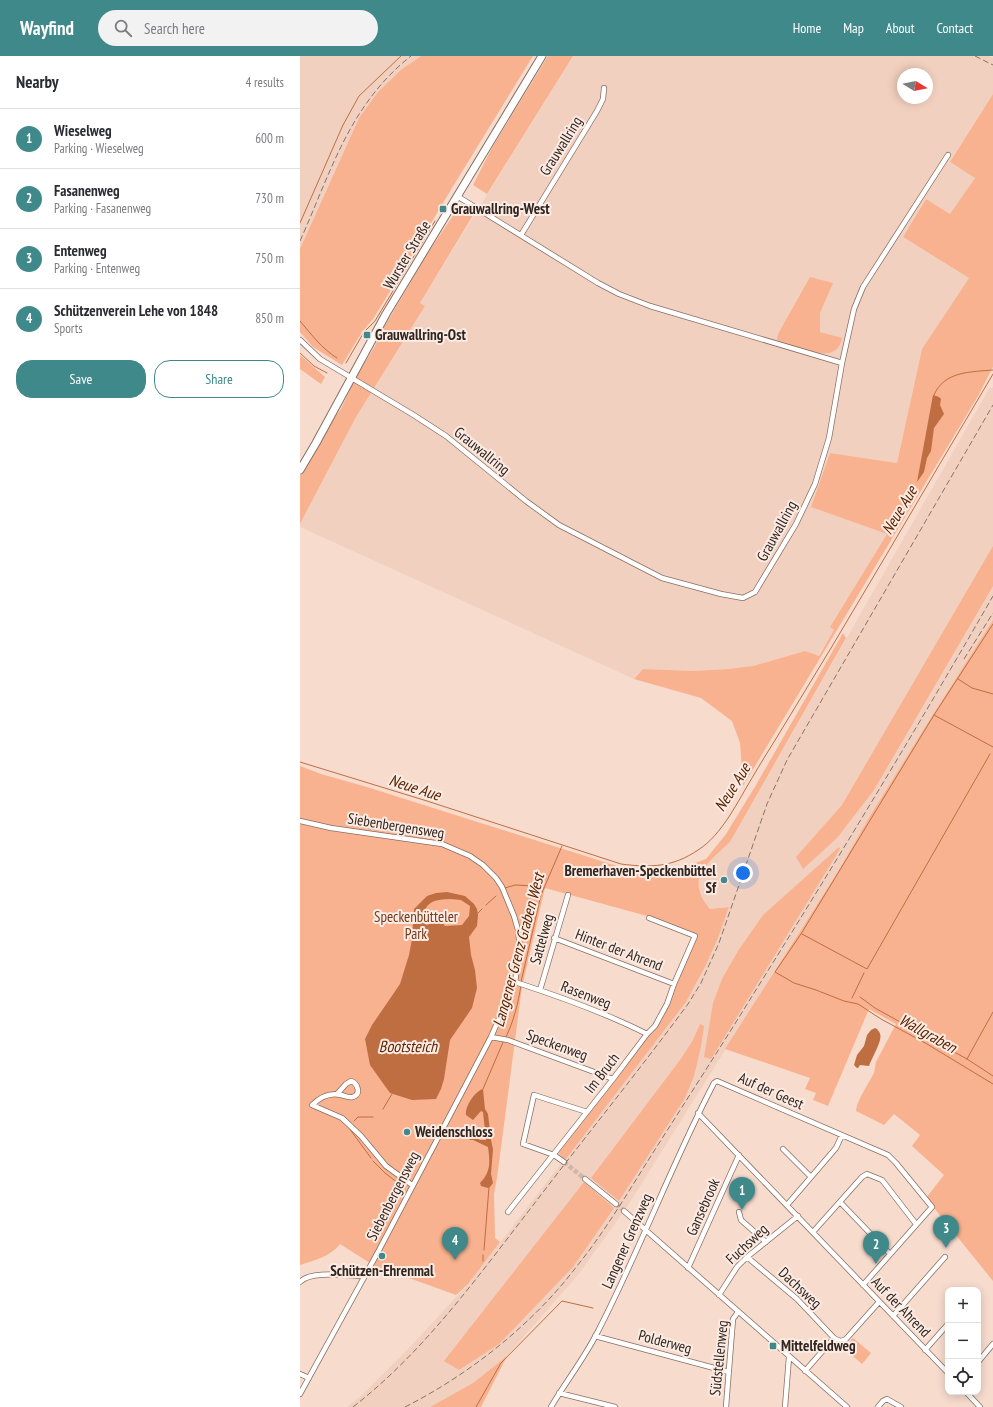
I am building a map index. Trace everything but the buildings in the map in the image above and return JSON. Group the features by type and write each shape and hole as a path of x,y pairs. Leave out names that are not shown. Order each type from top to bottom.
{"main road":[{"name":"Wurster Straße","path":"300,470 316,444 386,314 542,56"}],"street":[{"name":"Grauwallring","path":"521,235 597,112 603,99 604,88"},
{"path":"457,196 598,283 635,301 842,363 854,309 863,287 948,155"},
{"path":"300,340 320,359 351,378"},
{"name":"Grauwallring","path":"351,378 446,436 534,507 559,525 662,578 721,594 744,598 755,592 759,586 796,524 815,484 829,438 842,363"},
{"name":"Siebenbergensweg","path":"300,821 347,831 442,844 470,856 496,878 502,887 514,916 518,930 520,948 519,984 300,1394"},
{"name":"Sattelweg","path":"540,990 554,938 568,895"},
{"name":"Im Bruch","path":"508,1212 613,1079 646,1034 655,1026 667,1004 695,936 649,918"},
{"name":"Hinter der Ahrend","path":"554,938 674,984"},
{"name":"Rasenweg","path":"519,984 540,990 630,1025 646,1034"},
{"name":"Speckenweg","path":"491,1037 505,1040 613,1079"},
{"path":"337,1094 350,1081 355,1082 358,1089 356,1095 352,1097 337,1094 324,1096 312,1105 342,1118 361,1136 386,1166 412,1184"},
{"name":"Langener Grenzweg","path":"550,1407 595,1336 627,1271 698,1113 716,1081"},
{"name":"Auf der Geest","path":"716,1081 842,1136"},
{"path":"564,1162 554,1155 523,1144 534,1095 587,1112"},
{"name":"Auf der Ahrend","path":"698,1113 945,1370"},
{"path":"787,1205 836,1148 842,1136 888,1155 896,1163 932,1207 863,1285"},
{"path":"783,1149 811,1177"},
{"name":"Gansebrook","path":"688,1268 739,1155"},
{"path":"813,1232 862,1177 867,1174 882,1180 916,1224"},
{"path":"585,1179 616,1204"},
{"path":"840,1202 890,1254"},
{"path":"624,1211 847,1407"},
{"path":"739,1212 741,1220 766,1242"},
{"name":"Fuchsweg","path":"719,1295 737,1267 747,1257 798,1216"},
{"name":"Dachsweg","path":"747,1257 797,1299 834,1338"},
{"path":"893,1316 945,1257"},
{"path":"300,1282 314,1275 364,1276"},
{"path":"805,1371 834,1338 838,1341 846,1339 879,1302"},
{"name":"Südstellenweg","path":"726,1407 733,1320 738,1312"},
{"path":"925,1350 945,1327"},
{"name":"Polderweg","path":"595,1336 729,1372"},
{"path":"980,1359 993,1344"},
{"path":"785,1407 789,1357"},
{"path":"300,1374 309,1378"},
{"path":"559,1393 615,1407"},
{"path":"969,1395 980,1407"},
{"path":"878,1407 883,1401 887,1400 901,1407"},
{"path":"836,1407 840,1401"}],"shaded area":[{"path":"300,56 421,56 402,69 359,118 300,249"},
{"path":"573,56 988,56 993,58 993,94 950,162 975,178 950,214 926,199 903,237 969,278 922,349 897,463 830,453 811,507 887,534 830,627 835,630 818,656 805,651 753,666 728,669 694,671 643,669 634,679 300,527 300,524 356,417 425,306 420,303"},
{"path":"993,387 993,620 870,816 839,870 627,1207 578,1275 507,1356 473,1383 430,1407 347,1407 362,1395 412,1345 468,1284 686,1002 705,967 718,938 729,907 710,909 703,901 698,891 699,878 704,867 730,842 989,389"}],"green space":[{"path":"421,56 533,56 373,319 362,332 342,365 313,347 300,332 300,249 359,118 378,92 402,69"},
{"path":"548,56 573,56 487,194 473,185 493,146"},
{"path":"993,94 993,367 978,396 743,786 740,743 732,721 701,698 634,679 643,669 694,671 728,669 753,666 805,651 819,656 834,630 830,627 887,534 811,507 830,453 897,463 922,349 969,278 903,237 926,199 950,214 975,178 950,162"},
{"path":"462,207 475,212 420,303 425,306 356,417 300,524 300,476 329,424 341,409 354,381 375,346 380,334 431,248 457,210"},
{"path":"810,277 833,283 820,313 820,332 842,338 839,347 832,352 824,353 805,350 777,340 778,334"},
{"path":"300,355 325,377 321,384 300,369"},
{"path":"993,546 993,586 874,790 837,838 803,869 796,857 842,805"},
{"path":"993,620 993,1281 926,1198 944,1175 912,1146 920,1135 894,1114 884,1125 856,1111 861,1096 874,1073 876,1062 896,1024 869,1009 828,1106 813,1100 816,1093 805,1089 810,1078 725,1049 839,870 870,816"},
{"name":"Speckenbütteler Park","path":"843,633 846,638 730,842 714,857 702,872 699,880 699,889 702,898 710,909 729,907 718,938 705,967 686,1002 565,1160 558,1153 655,1027 696,935 647,916 545,888 522,987 494,1194 495,1238 500,1242 468,1284 456,1295 373,1265 340,1244 327,1255 317,1260 300,1265 300,766 321,774 367,787 623,868 668,873 706,859 726,834 756,785"},
{"path":"839,847 840,849 711,1059 704,1057 713,1003 722,979 738,951 763,915"},
{"path":"700,1024 704,1026 701,1047 694,1076 685,1098 619,1201 591,1178 680,1060 693,1040"},
{"path":"584,1182 614,1208 573,1267 499,1344 459,1370 444,1361"},
{"path":"853,1338 871,1353 862,1364 844,1348"},
{"path":"507,1356 481,1407 430,1407 473,1383"}],"water":[{"path":"933,395 941,399 940,405 944,414 934,428 931,451 927,458 924,472 917,482"},
{"name":"Bootsteich","path":"447,892 465,896 477,909 477,926 469,937 477,988 472,1008 450,1040 444,1079 436,1099 412,1100 390,1093 370,1065 365,1039 372,1025 400,984 409,955 412,939 414,909 427,896","holes":["440,900 461,900 470,906 469,916 462,925 445,926 441,921 426,925 422,915 427,906"]},
{"path":"875,1028 879,1032 880,1041 869,1066 860,1065 857,1068 854,1065 857,1055 864,1046 867,1035"},
{"path":"483,1089 485,1109 488,1114 493,1149 491,1174 493,1183 488,1188 481,1186 480,1183 488,1171 488,1147 470,1140 465,1135 466,1133 474,1135 480,1140 486,1140 483,1112 481,1111 473,1120 466,1115 467,1107 471,1099"}],"waterway":[{"path":"300,223 343,125 359,96 401,56"},
{"path":"346,363 364,332 375,321 435,221"},
{"path":"300,321 321,346 337,358"},
{"path":"300,353 314,366 327,373"},
{"path":"934,395 944,381 951,377 967,372 993,370"},
{"name":"Neue Aue","path":"300,762 427,801 621,864 642,866 661,865 689,856 707,844 729,817 832,647 993,374"},
{"name":"Wallgraben","path":"993,624 934,715 801,934 775,972 794,983 844,1001 858,1004 993,1084"},
{"path":"958,679 972,688 993,694"},
{"path":"934,715 993,747"},
{"path":"802,934 867,969 990,754"},
{"name":"Langener Grenz Graben West","path":"521,982 541,895 562,846"},
{"path":"505,888 515,885 536,886"},
{"name":"Langener Grenz Graben West","path":"539,887 544,888"},
{"path":"486,905 496,896"},
{"path":"478,913 482,909"},
{"path":"852,998 864,973"},
{"name":"Langener Grenz Graben West","path":"506,1037 519,999 521,985"},
{"name":"Wallgraben","path":"860,997 875,1008 967,1059 993,1076"},
{"path":"967,1059 993,1012"},
{"name":"Langener Grenz Graben West","path":"483,1089 504,1040"},
{"path":"383,1109 392,1094"},
{"path":"354,1121 358,1117 373,1117"},
{"path":"349,1128 371,1158"},
{"path":"373,1161 398,1183 397,1193 388,1213"},
{"name":"Langener Grenz Graben West","path":"484,1250 489,1187"},
{"name":"Langener Grenz Graben West","path":"483,1255 483,1261"},
{"name":"Langener Grenz Graben West","path":"476,1407 501,1363 562,1301 593,1308"}],"tunnel":[{"path":"564,1162 585,1179"},
{"path":"616,1204 624,1211"}],"railway":[{"path":"300,241 332,165 357,118 372,96 390,75 411,56"},
{"path":"975,56 993,65"},
{"path":"353,1407 404,1362 472,1285 688,1004 701,983 719,943 767,804 787,760 993,405"},
{"path":"405,1407 453,1379 499,1346 541,1308 588,1252 618,1208 718,1051 815,895 993,596"},
{"path":"964,659 993,613"}],"place":[{"name":"Grauwallring-West","path":"443,209"},
{"name":"Grauwallring-Ost","path":"367,335"},
{"name":"Bremerhaven-Speckenbüttel Sf","path":"724,880"},
{"name":"Weidenschloss","path":"407,1132"},
{"name":"Wieselweg","path":"742,1210"},
{"name":"Entenweg","path":"946,1248"},
{"name":"Schützen-Ehrenmal","path":"382,1256"},
{"name":"Schützenverein Lehe von 1848","path":"455,1260"},
{"name":"Fasanenweg","path":"876,1264"},
{"name":"Mittelfeldweg","path":"773,1346"}]}
